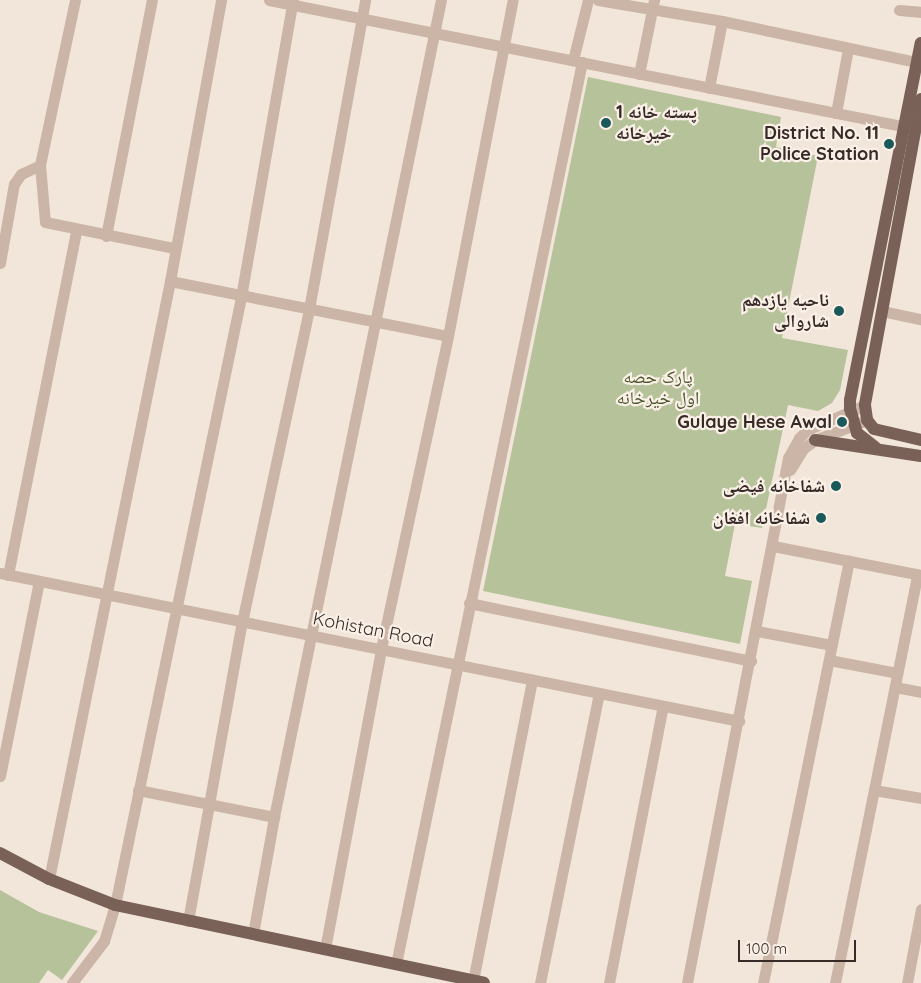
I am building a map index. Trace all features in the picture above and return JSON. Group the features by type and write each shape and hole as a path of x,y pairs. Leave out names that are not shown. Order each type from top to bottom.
{"main road":[{"path":"914,125 917,62 921,43"},
{"path":"875,447 862,439 853,424 850,409 921,99"},
{"path":"885,262 882,311 864,404 870,424 921,440"},
{"path":"815,440 875,447 921,456"},
{"path":"0,853 49,879 115,905 479,982"}],"street":[{"path":"75,0 40,165 45,222 76,230 174,248"},
{"path":"106,236 152,0"},
{"path":"49,879 170,281 174,248 222,0"},
{"path":"269,0 293,2 434,33 836,113 914,125"},
{"path":"188,921 242,622 309,309 365,0"},
{"path":"253,934 274,817 313,636 441,0"},
{"path":"325,949 381,649 448,336 513,0"},
{"path":"396,964 588,0"},
{"path":"598,0 653,4 848,49 917,62"},
{"path":"72,983 104,941 115,905 175,608 241,297 293,2"},
{"path":"639,74 653,4"},
{"path":"899,10 921,12"},
{"path":"709,88 722,21"},
{"path":"836,113 848,49"},
{"path":"0,263 14,184 21,174 40,165"},
{"path":"4,574 76,230"},
{"path":"170,281 241,297 448,336"},
{"path":"882,311 921,319"},
{"path":"687,983 774,546 791,450 799,438 818,424 864,404"},
{"path":"787,473 804,448 815,440 853,424 870,424"},
{"path":"774,546 919,575 897,673 835,983"},
{"path":"763,983 850,561"},
{"name":"Kohistan Road","path":"4,574 739,721"},
{"path":"0,776 39,581"},
{"path":"469,603 751,661"},
{"path":"757,631 832,645"},
{"path":"829,660 897,673"},
{"path":"479,982 532,680"},
{"path":"895,687 921,692"},
{"path":"540,983 599,693"},
{"path":"609,983 664,706"},
{"path":"138,790 274,817"},
{"path":"874,790 921,798"},
{"path":"906,983 921,909"}],"green space":[{"name":"پارک حصه اول خیرخانه","path":"588,77 781,117 776,147 818,156 782,338 848,350 840,390 832,403 818,411 788,405 762,528 735,524 725,576 752,581 740,644 483,591"},
{"path":"0,890 39,912 98,931 62,980 48,970 39,983 0,983"}],"place":[{"name":"1 پسته خانه خیرخانه","path":"606,123"},
{"name":"District No. 11 Police Station","path":"889,144"},
{"name":"ناحیه یازدهم شاروالی","path":"839,311"},
{"name":"Gulaye Hese Awal","path":"842,422"},
{"name":"شفاخانه فیضی","path":"836,486"},
{"name":"شفاخانه افغان","path":"821,518"}]}
